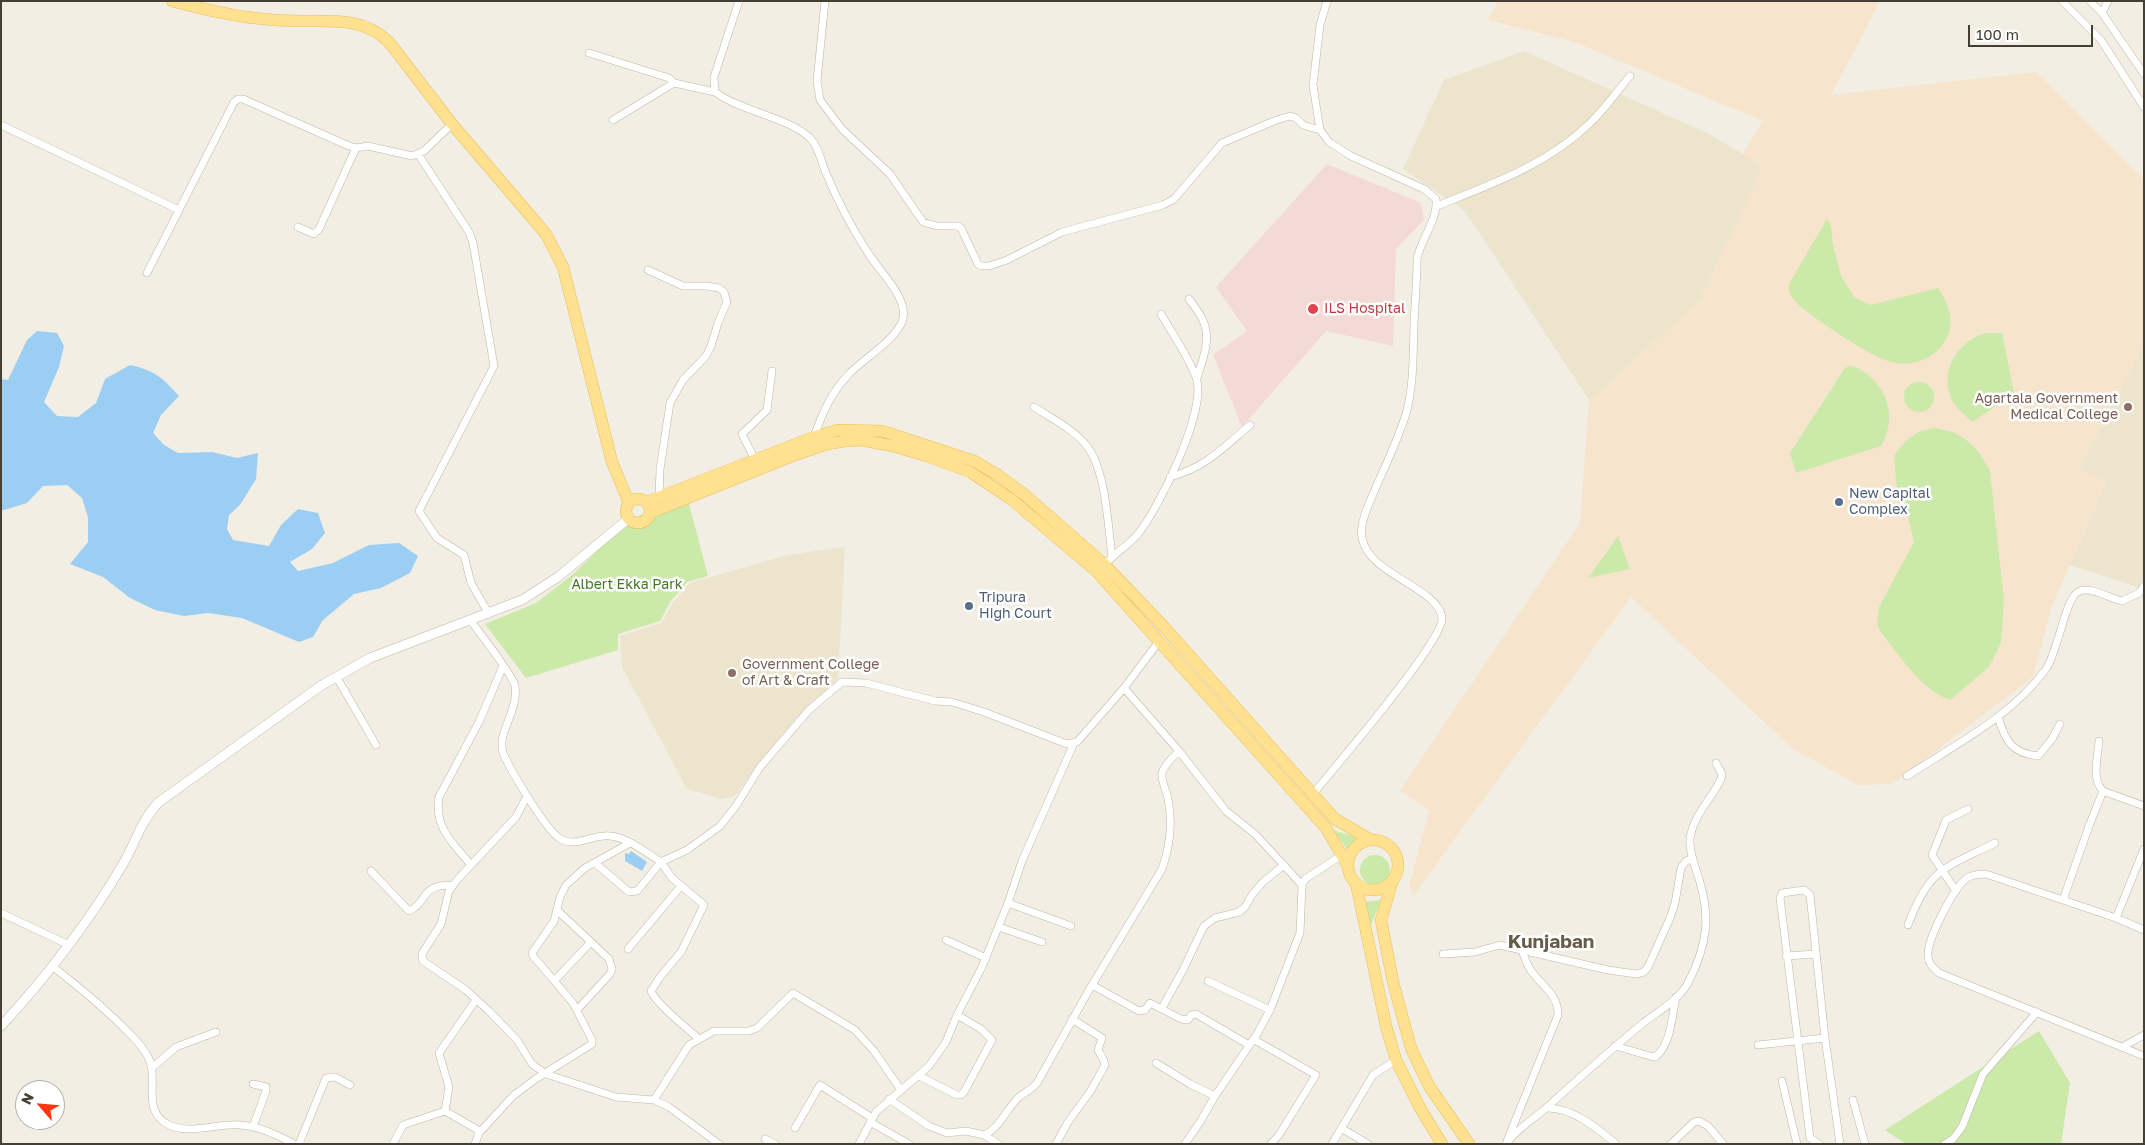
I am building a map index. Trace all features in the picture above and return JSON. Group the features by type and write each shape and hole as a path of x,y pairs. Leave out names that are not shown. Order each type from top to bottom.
{"main road":[{"path":"175,2 252,18 286,21 344,21 368,27 379,33 389,42 452,124 546,234 554,248 563,267 612,462 628,502 626,509 628,519 639,524 646,520 648,508 659,498 814,437 838,430 882,431 974,461 998,475 1108,561 1335,819 1371,840 1386,844 1396,856 1396,872 1381,920 1393,982 1411,1048 1429,1086 1469,1144"},
{"path":"648,508 827,444 861,440 893,446 970,472 1004,494 1096,571 1160,640 1326,828 1356,883 1386,1026 1396,1060 1420,1108 1442,1144"},
{"path":"628,502 640,498 648,508"},
{"path":"1348,866 1352,852 1357,846 1371,840"},
{"path":"1356,883 1363,888 1379,889 1393,880"}],"street":[{"path":"715,92 714,77 739,1"},
{"path":"824,1 817,81 820,100 842,129 890,174 923,222 961,228 978,264 981,266 989,266 1008,260 1062,232 1169,202 1222,143 1274,121 1290,116 1296,118 1303,125 1320,130"},
{"path":"1313,794 1418,663 1440,629 1442,618 1438,609 1423,594 1374,560 1365,549 1361,539 1365,513 1395,445 1411,395 1418,250 1434,219 1437,206 1436,199 1424,189 1351,156 1329,142 1320,130 1313,85 1320,25 1327,1"},
{"path":"2062,1 2101,40 2144,107"},
{"path":"2090,1 2102,13 2144,74"},
{"path":"2102,13 2108,1"},
{"path":"589,52 669,78 674,83 715,92 731,101 796,129 814,142 830,183 864,246 900,298 905,310 897,331 848,375 831,396 814,437"},
{"path":"1437,206 1512,176 1550,156 1591,122 1630,76"},
{"path":"613,120 674,83"},
{"path":"147,273 234,102 238,99 243,99 356,148 368,146 404,156 418,154 452,124"},
{"path":"1,125 179,210"},
{"path":"298,227 314,234 319,229 356,148"},
{"path":"418,154 469,232 473,243 494,366 420,511 437,538 464,555 471,583 489,614"},
{"path":"648,270 683,286 719,288 724,292 727,302 706,356 683,380 670,403 660,470 659,498"},
{"path":"1108,561 1137,535 1150,517 1170,477 1193,423 1197,406 1197,378 1206,342 1206,332 1204,323 1189,299"},
{"path":"1160,314 1197,378"},
{"path":"755,460 742,434 767,410 772,371"},
{"path":"1034,407 1078,437 1088,446 1094,457 1104,493 1108,561"},
{"path":"1170,477 1201,465 1250,425"},
{"path":"1,1026 52,966 123,863 148,813 159,802 336,676 370,658 522,600 542,588 628,519"},
{"path":"1907,776 1998,717 2036,681 2047,667 2060,635 2067,608 2074,595 2080,590 2088,590 2122,602 2139,594 2144,586"},
{"path":"471,621 515,685 515,699 503,740 502,750 527,796 557,836 566,842 612,836 630,843 661,862 672,878 702,902 703,908 681,952 651,991 652,995 669,1013 698,1038"},
{"path":"595,863 629,892 637,891 661,862 687,850 720,826 736,806 760,767 809,710 842,682 866,683 935,701 952,702 1067,744 1077,742 1124,688 1160,640"},
{"path":"471,865 448,838 441,825 438,818 439,797 479,722 503,666"},
{"path":"336,676 376,745"},
{"path":"1124,688 1179,751 1226,811 1255,834 1302,885"},
{"path":"1998,717 2007,742 2023,753 2038,756 2060,724"},
{"path":"2098,741 2096,780 2104,791 2144,806"},
{"path":"859,1144 871,1120 889,1099 919,1076 946,1042 956,1015 986,958 1022,861 1074,743"},
{"path":"984,1135 992,1130 1019,1097 1030,1092 1037,1083 1072,1019 1162,868 1168,851 1171,821 1168,798 1162,778 1163,770 1179,751"},
{"path":"1506,1143 1616,1046 1676,997 1689,981 1702,950 1706,931 1704,896 1693,858 1690,839 1693,824 1721,779 1722,774 1716,763"},
{"path":"2063,900 2089,826 2104,791"},
{"path":"527,796 516,817 449,891 441,924 422,956 423,961 443,973 506,1027 532,1064 546,1074 616,1097 654,1100 669,1107 719,1144"},
{"path":"1956,891 1934,861 1932,855 1946,820 1968,809"},
{"path":"475,1144 479,1133 513,1096 592,1044 592,1040 577,1010 532,953 554,921 560,897 566,885 586,868 630,843"},
{"path":"1908,925 1920,896 1941,870 1995,843"},
{"path":"2116,918 2144,849"},
{"path":"1185,1144 1270,1010 1300,933 1302,885 1305,879 1342,855"},
{"path":"1443,954 1475,952 1500,946 1608,970 1636,974 1644,972 1670,918 1675,903 1681,868 1686,861 1693,858"},
{"path":"1162,1008 1204,926 1215,918 1239,912 1245,908 1252,895 1263,882 1284,865"},
{"path":"371,871 409,911 432,888 439,885 453,885"},
{"path":"2144,930 2116,918 1986,874 1969,877 1956,891 1932,937 1928,950 1928,960 1932,967 1939,972 2144,1056"},
{"path":"628,949 681,886"},
{"path":"1819,1144 1810,1138 1796,1041 1780,898 1782,893 1804,890 1810,895 1825,1038 1840,1144 1834,1144"},
{"path":"1008,903 1072,926"},
{"path":"558,910 609,959 612,969 610,974 577,1010"},
{"path":"1,913 67,944"},
{"path":"999,927 1042,942"},
{"path":"946,940 986,958"},
{"path":"555,980 590,942"},
{"path":"1506,1143 1558,1015 1558,1006 1554,998 1530,970 1522,950"},
{"path":"1786,956 1816,954"},
{"path":"52,966 110,1013 139,1044 148,1057 152,1068 154,1080 151,1102 161,1119 168,1125 190,1129 240,1125 272,1133 294,1144"},
{"path":"1208,981 1270,1010"},
{"path":"1092,985 1140,1011 1145,1010 1150,1003 1181,1019 1188,1020 1190,1015 1196,1014 1316,1075 1292,1116 1271,1144"},
{"path":"654,1100 684,1051 698,1038 720,1030 750,1031 757,1028 793,993 855,1030 874,1051 901,1090"},
{"path":"1616,1046 1655,1057 1660,1054 1667,1040 1676,997"},
{"path":"445,1111 449,1086 440,1053 476,1000"},
{"path":"1946,1144 1953,1139 1962,1127 1983,1074 2037,1012"},
{"path":"919,1076 957,1095 964,1092 992,1040 981,1029 956,1015"},
{"path":"1056,1144 1068,1122 1098,1080 1104,1065 1098,1050 1102,1038 1072,1019"},
{"path":"152,1068 176,1046 216,1032"},
{"path":"2122,1047 2144,1035"},
{"path":"1758,1045 1825,1038"},
{"path":"1332,1144 1373,1075 1396,1060"},
{"path":"1156,1063 1214,1096"},
{"path":"299,1144 326,1078 335,1077 350,1085"},
{"path":"1782,1082 1796,1144"},
{"path":"253,1084 266,1088 266,1091 253,1127"},
{"path":"795,1128 820,1085 909,1144"},
{"path":"889,1099 929,1126 947,1133 966,1131 984,1135 998,1144"},
{"path":"1853,1100 1865,1144"},
{"path":"1546,1108 1553,1108 1589,1123 1616,1144"},
{"path":"393,1144 403,1125 445,1111 478,1130 479,1133"},
{"path":"1671,1144 1694,1122 1699,1121 1708,1126 1723,1144"},
{"path":"1341,1128 1368,1144"},
{"path":"765,1138 775,1144"}],"shaded area":[{"name":"New Capital Complex","path":"1498,1 1880,1 1831,95 2037,72 2144,180 2144,345 2080,468 2106,481 2052,606 2033,677 1892,784 1859,785 1794,750 1631,597 1413,896 1409,886 1429,811 1400,790 1580,523 1589,400 1699,301 1762,169 1743,154 1763,121 1574,42 1488,20"},
{"path":"1524,51 1707,133 1743,154 1762,169 1699,301 1589,400 1471,220 1462,209 1403,169 1444,80"},
{"name":"ILS Hospital","path":"1327,164 1421,203 1424,220 1396,249 1393,346 1326,331 1242,427 1213,355 1247,331 1216,287"},
{"name":"Agartala Government Medical College","path":"2144,345 2144,589 2070,565 2106,482 2080,468"},
{"name":"Government College of Art & Craft","path":"845,547 838,679 795,719 755,768 736,795 722,799 687,789 622,667 620,636 662,623 672,604 690,583 787,555"}],"green space":[{"path":"1827,219 1831,226 1833,245 1841,276 1855,298 1871,305 1938,288 1948,307 1951,321 1945,341 1934,354 1910,363 1893,362 1877,357 1840,335 1794,300 1790,293 1789,284"},
{"path":"1986,333 2002,333 2014,393 1973,422 1959,409 1951,397 1948,372 1955,355 1961,348 1977,336"},
{"path":"1849,366 1857,367 1867,374 1881,389 1888,407 1889,417 1886,436 1881,446 1796,473 1790,453 1845,368"},
{"path":"1919,382 1925,383 1933,391 1933,403 1925,411 1919,412 1913,411 1905,403 1904,397 1905,391 1913,383"},
{"path":"1936,428 1952,432 1970,443 1979,453 1990,471 2004,601 2001,643 1989,667 1950,700 1921,681 1882,634 1877,624 1879,607 1914,542 1905,503 1898,503 1894,456 1902,445 1917,433"},
{"name":"Albert Ekka Park","path":"688,500 708,576 687,582 670,602 660,621 618,634 618,650 526,678 485,624 536,603 571,576 620,529 641,515 664,505"},
{"path":"1618,536 1630,569 1588,578"},
{"path":"1333,830 1359,838 1347,849"},
{"path":"1375,855 1381,856 1389,864 1389,876 1381,884 1375,885 1369,884 1361,876 1360,870 1361,864 1369,856"},
{"path":"1381,900 1371,925 1365,902"},
{"path":"2039,1031 2070,1083 2061,1144 1906,1144 1885,1130"}],"water":[{"path":"37,331 57,333 64,346 59,367 44,402 57,416 78,417 96,403 105,379 130,365 152,372 168,384 179,396 161,415 153,433 164,445 178,453 212,452 237,458 258,453 256,479 240,505 229,515 227,529 233,540 269,546 281,525 298,509 318,513 325,533 312,549 290,562 298,571 333,563 369,545 399,543 418,556 410,573 381,588 354,594 323,620 313,637 299,642 242,618 208,613 184,616 155,610 130,598 103,577 70,564 88,542 88,517 82,498 67,485 43,486 27,503 1,511 1,379 8,380 27,340"},
{"path":"631,851 647,862 642,871 625,861 625,853 629,854"}],"place":[{"name":"ILS Hospital","path":"1313,309"},
{"name":"Agartala Government Medical College","path":"2128,407"},
{"name":"New Capital Complex","path":"1839,502"},
{"name":"Tripura High Court","path":"969,606"},
{"name":"Government College of Art & Craft","path":"732,673"}],"district":[{"name":"Kunjaban","path":"1551,942"}]}
